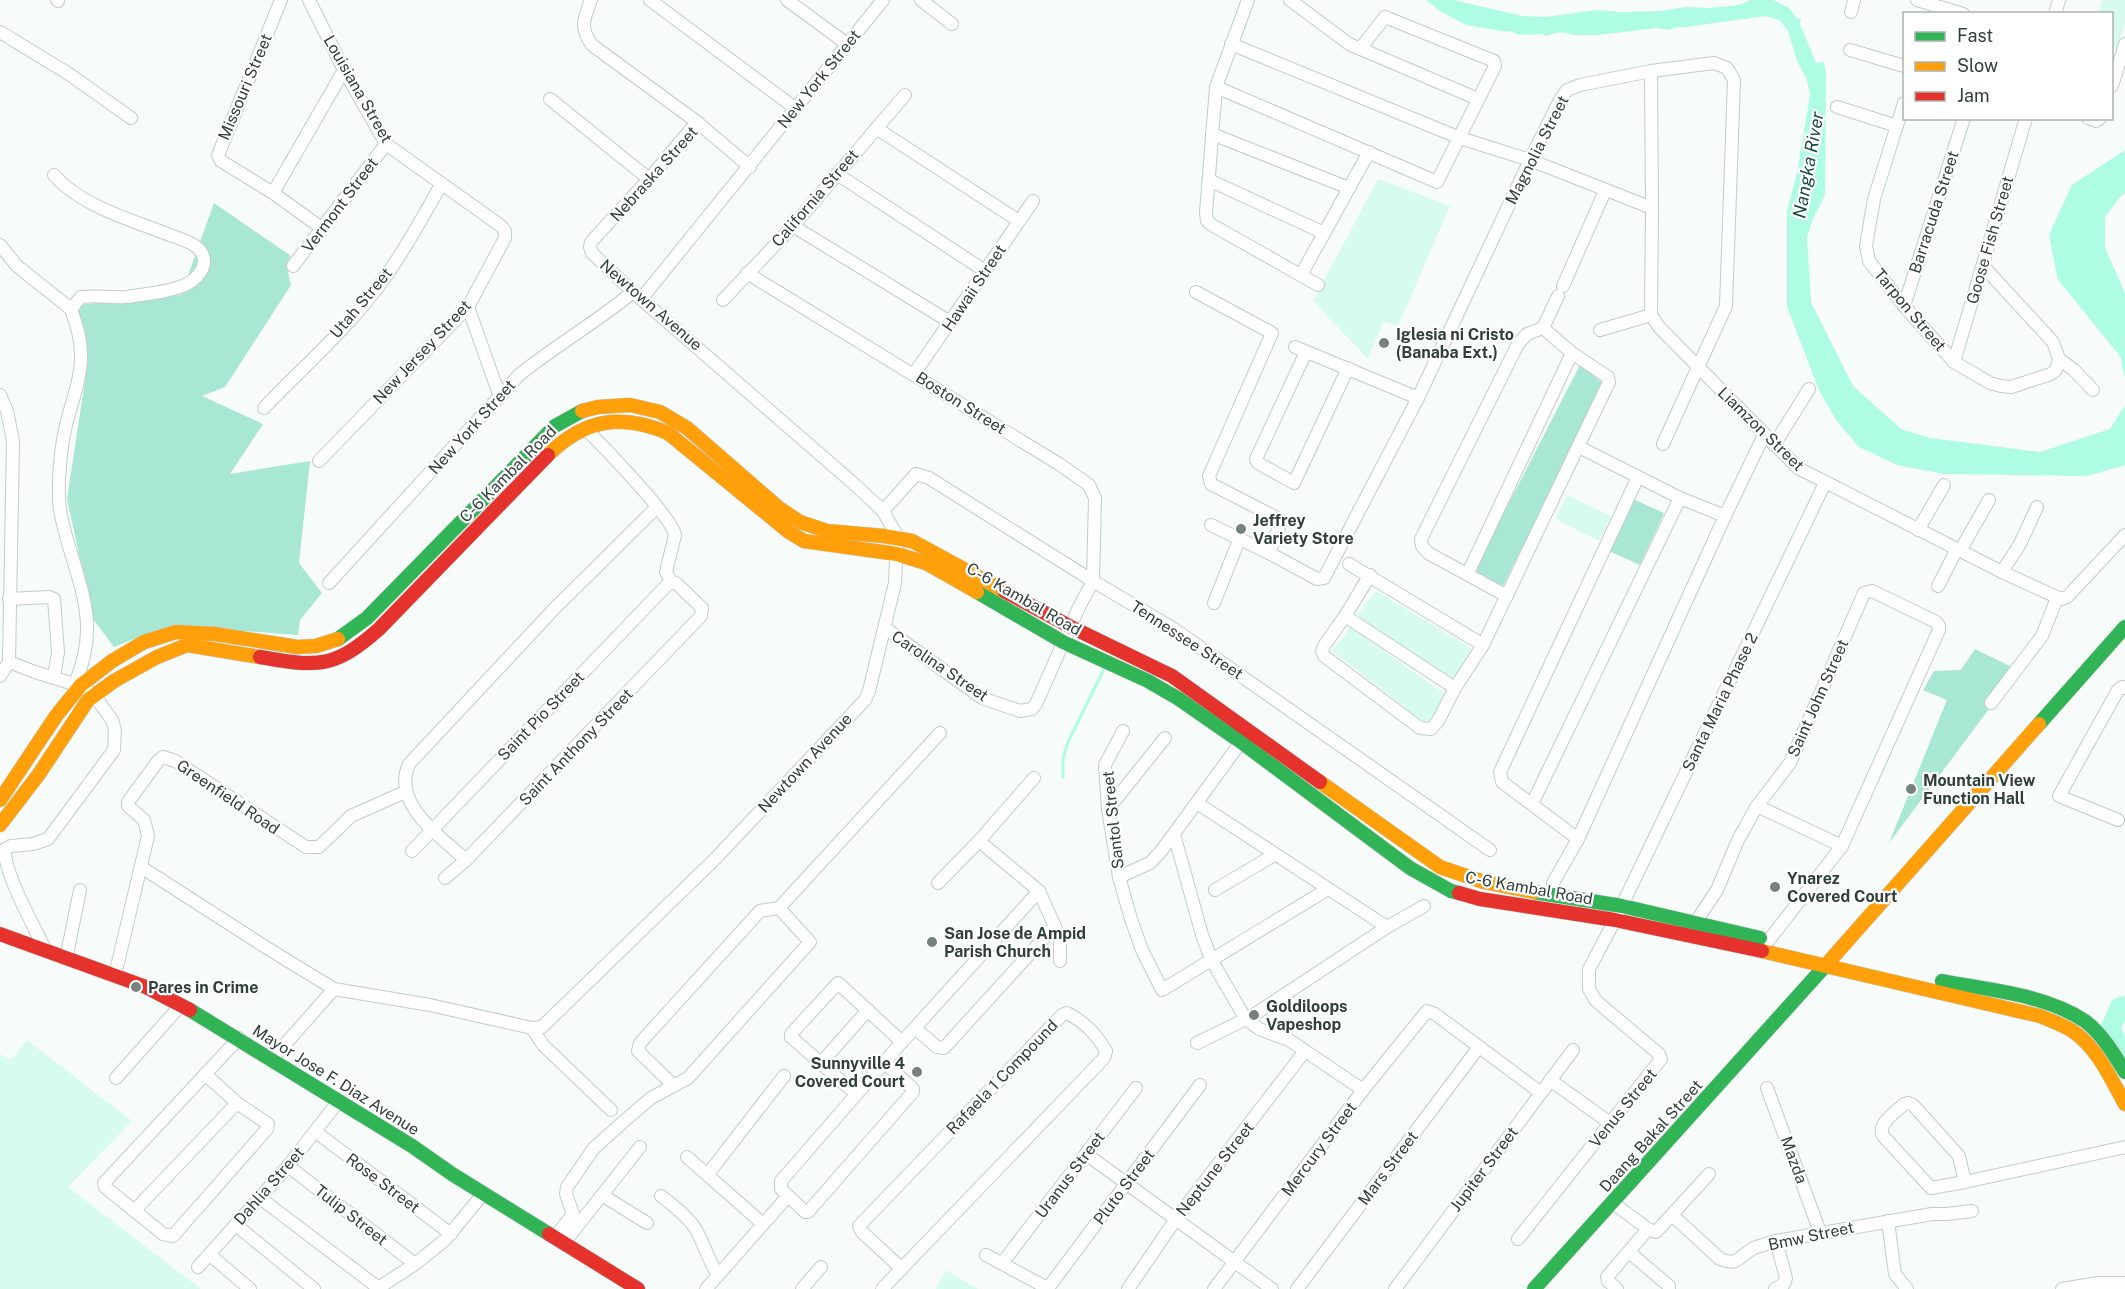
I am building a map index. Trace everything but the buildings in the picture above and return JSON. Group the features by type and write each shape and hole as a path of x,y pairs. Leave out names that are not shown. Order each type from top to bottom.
{"main road":[{"name":"C-6 Kambal Road","path":"0,800 78,685 114,659 158,637 174,633 205,633 292,647 311,647 332,642 350,632 366,618 555,426 589,408 619,404 649,408 677,421 796,520 810,527 897,536 912,541 1071,627 1172,676 1440,867 1458,876 1622,906 1769,940 1829,962 2040,1016 2080,1037 2098,1058 2125,1104"},
{"name":"C-6 Kambal Road","path":"0,825 39,774 82,707 94,695 157,657 187,645 293,663 316,664 340,658 361,645 378,629 569,436 604,422 619,420 645,423 668,433 789,532 804,541 897,554 926,563 1063,642 1165,691 1241,742 1410,868 1451,891 1500,903 1615,920 1762,951 2043,1003 2066,1011 2085,1022 2101,1036 2125,1072"},
{"path":"453,530 465,540"},
{"name":"Daang Bakal Street","path":"1534,1289 1829,962 2125,627"},
{"name":"Mayor Jose F. Diaz Avenue","path":"0,934 146,987 181,1005 239,1038 338,1102 412,1146 483,1194 638,1289"}],"street":[{"name":"Missouri Street","path":"281,0 218,155 221,161 273,193 323,229"},
{"name":"Louisiana Street","path":"309,0 344,70 386,144 506,231"},
{"path":"591,0 583,23 585,35 592,45 697,122"},
{"path":"650,0 795,108"},
{"path":"787,0 847,44"},
{"name":"New York Street","path":"329,583 519,375 548,352 638,295 750,167 883,0"},
{"path":"923,0 952,24"},
{"path":"1248,0 1216,87 1207,221 1318,285"},
{"path":"1290,0 1349,44 1479,99"},
{"path":"1917,0 1956,12"},
{"path":"1216,87 1437,182 1495,66 1494,61 1385,17 1360,49"},
{"path":"0,32 69,74 131,118"},
{"path":"1231,44 1460,138 1530,160 1652,208"},
{"path":"2113,83 2125,44"},
{"path":"1850,50 1903,65"},
{"name":"Magnolia Street","path":"1269,553 1317,579 1324,578 1418,398 1530,160 1567,90 1580,85 1651,71 1714,63 1727,68 1734,80 1726,306 1663,444"},
{"path":"273,193 344,70"},
{"path":"1600,330 1650,315 1651,71"},
{"name":"California Street","path":"723,300 793,226 905,95"},
{"path":"550,99 648,179"},
{"path":"1837,107 1897,126"},
{"name":"Tarpon Street","path":"1903,109 1874,199 1866,246 1869,261 1904,306 1953,362 1990,382 2011,387 2051,374 2056,370 2059,359"},
{"name":"Barracuda Street","path":"1904,306 1964,120"},
{"name":"Goose Fish Street","path":"1953,362 2025,120"},
{"name":"Nebraska Street","path":"590,247 591,242 697,122 750,167"},
{"path":"876,128 1019,221"},
{"path":"1212,134 1349,189"},
{"name":"Vermont Street","path":"293,266 386,144"},
{"path":"1301,275 1369,152"},
{"path":"837,174 985,271"},
{"path":"54,175 93,204 192,244 200,250 204,258 204,264 197,277 180,287 125,297 81,297 71,309"},
{"path":"1209,180 1324,233"},
{"name":"Utah Street","path":"264,408 380,284 402,253 441,184"},
{"path":"1507,596 1428,553 1422,546 1421,538 1518,344 1527,334 1543,328 1605,191"},
{"name":"Hawaii Street","path":"914,374 1033,201"},
{"path":"793,226 950,322"},
{"name":"New Jersey Street","path":"319,461 468,306 505,238 506,231"},
{"path":"0,245 18,266 71,309 78,328 80,369 65,431 59,497 61,518 87,607 87,649 78,685"},
{"name":"Newtown Avenue","path":"532,1029 542,1027 549,1022 681,892 867,696 895,583 897,536 883,511 638,295 592,253 590,247"},
{"path":"1983,266 2053,342 2059,359 2074,370 2093,390"},
{"name":"Boston Street","path":"747,273 914,374 1089,485 1095,498 1093,581"},
{"path":"1196,292 1272,333 1209,476 1209,481 1210,484 1279,519 1281,527 1269,553 1211,525"},
{"path":"468,306 500,397"},
{"name":"Liamzon Street","path":"1650,315 1659,327 1798,468 2058,598"},
{"path":"1370,575 1322,651 1324,656 1420,728 1427,730 1434,726 1483,645 1610,379 1572,353 1543,328"},
{"path":"1348,368 1294,483 1258,463 1256,459 1300,350 1348,368 1418,398"},
{"path":"1468,573 1572,353"},
{"path":"1774,445 1809,389"},
{"path":"0,395 13,441 9,662 0,676"},
{"path":"585,428 674,529 675,536 666,568 672,583"},
{"path":"1553,883 1578,840 1764,435"},
{"path":"1579,447 1680,498 1725,516"},
{"name":"Tennessee Street","path":"883,511 909,480 916,474 922,475 1157,619 1490,850"},
{"path":"1578,840 1502,782 1500,772 1638,477"},
{"name":"Santa Maria Phase 2","path":"1615,920 1825,483"},
{"path":"1918,530 1944,485"},
{"path":"1532,804 1680,498"},
{"path":"1938,586 1989,500"},
{"path":"466,860 432,830 416,812 405,792 405,774 409,764 554,609 657,507"},
{"path":"2002,572 2020,544 2037,507"},
{"path":"1991,703 2042,636 2058,598 2067,597 2125,536"},
{"path":"1214,603 1239,540"},
{"path":"1349,564 1483,645"},
{"name":"Carolina Street","path":"885,628 982,698 1027,711 1036,704 1093,581"},
{"name":"Saint Anthony Street","path":"445,878 466,860 701,616 702,608 672,583"},
{"name":"Saint Pio Street","path":"412,851 668,584 672,583"},
{"name":"Saint John Street","path":"1695,923 1717,891 1738,840 1757,806 1790,764 1864,593 1872,591 1936,622 1939,630 1842,846"},
{"path":"9,599 49,597 54,600 58,652 54,678"},
{"path":"1345,616 1455,688"},
{"path":"9,662 78,685 94,695 112,720 115,730 114,750 48,839 5,849 6,862 46,951"},
{"path":"2118,820 2058,796 2118,690 2125,688"},
{"name":"Santol Street","path":"1123,730 1105,765 1108,809 1119,877 1142,950 1162,990 1212,961"},
{"path":"674,1086 638,1051 640,1043 760,911 778,908 940,733"},
{"path":"1108,809 1165,738"},
{"path":"1119,877 1150,863 1241,742"},
{"name":"Greenfield Road","path":"115,975 148,836 144,820 128,806 128,802 163,757 175,761 306,848 319,848 351,816 405,792"},
{"path":"938,883 979,841 1034,778"},
{"path":"1197,803 1388,927"},
{"path":"1757,806 1842,846 1769,940"},
{"path":"1174,834 1202,935 1212,961 1245,1018 1259,1029 1298,1046 1363,1090"},
{"path":"979,841 1039,891 1060,938 1060,961"},
{"path":"1215,890 1274,855"},
{"path":"141,867 334,989 430,1005 532,1029 543,1045 611,1110"},
{"path":"1212,961 1328,889"},
{"path":"66,959 80,890"},
{"path":"885,1063 913,1089 911,1094 808,1212 781,1189 781,1180 902,1042 1039,891"},
{"path":"1197,1044 1252,1016 1424,906"},
{"path":"560,1240 573,1214 566,1194 567,1187 594,1148 651,1098 688,1078 810,942 778,908"},
{"name":"Venus Street","path":"1518,1239 1661,1059 1659,1054 1596,1000 1588,989 1588,975 1615,920"},
{"path":"915,1028 937,1047 944,1048 1056,926"},
{"path":"856,1094 790,1037 791,1034 838,983 902,1042"},
{"path":"272,1059 334,989"},
{"path":"116,1078 181,1005"},
{"path":"820,1063 868,1010"},
{"name":"Mercury Street","path":"1214,1289 1363,1090 1427,1011 1435,1014 1479,1047"},
{"name":"Rafaela 1 Compound","path":"882,1289 902,1269 1104,1058 1106,1051 1102,1044 1077,1018 1067,1013 1062,1015 859,1226 862,1232 902,1269"},
{"path":"205,1074 237,1103 268,1124 267,1129 173,1236 163,1234 105,1187 105,1180 205,1074 239,1038"},
{"name":"Neptune Street","path":"1128,1289 1298,1046"},
{"path":"1479,1047 1541,1093"},
{"name":"Mars Street","path":"1297,1289 1479,1047"},
{"name":"Jupiter Street","path":"1395,1289 1573,1050"},
{"path":"708,1174 784,1076"},
{"path":"1550,1080 1610,1123"},
{"name":"Pluto Street","path":"1048,1289 1200,1085"},
{"name":"Uranus Street","path":"1003,1262 1136,1088"},
{"name":"Mazda","path":"1767,1088 1820,1232"},
{"name":"Dahlia Street","path":"198,1267 288,1166 338,1102"},
{"path":"1965,1182 1959,1156 1913,1105 1908,1102 1882,1125 1883,1136 1931,1188 1965,1182 2125,1147"},
{"path":"134,1210 237,1103"},
{"name":"Rose Street","path":"316,1132 450,1234"},
{"path":"560,1240 602,1195 640,1147"},
{"path":"1086,1154 1272,1289"},
{"path":"687,1157 763,1224"},
{"name":"Tulip Street","path":"288,1166 415,1264"},
{"path":"1613,1203 1648,1229 1656,1232 1709,1174"},
{"path":"260,1198 378,1289 415,1264 450,1234 483,1194"},
{"path":"602,1195 647,1223"},
{"path":"661,1196 682,1212 694,1228 718,1275"},
{"path":"706,1289 788,1196"},
{"name":"Bmw Street","path":"1672,1215 1720,1259 1729,1262 1737,1261 1752,1249 1820,1232 1932,1214 1972,1211"},
{"path":"1888,1221 1895,1274 1907,1289"},
{"path":"236,1225 314,1289"},
{"path":"1617,1289 1607,1277 1648,1229"},
{"path":"1775,1289 1784,1284 1786,1278 1776,1242"},
{"path":"1629,1252 1670,1289"},
{"path":"210,1255 250,1289"},
{"path":"986,1255 1003,1262 1048,1289"},
{"path":"802,1289 821,1267"},
{"path":"2062,1289 2098,1283 2111,1287 2125,1283"}],"shaded area":[{"path":"2102,0 2125,0 2125,24 2117,49 2113,47 2113,12 2099,12"},
{"path":"1378,179 1450,206 1398,326 1383,322 1368,359 1313,301"},
{"path":"214,203 291,256 286,264 291,285 225,387 202,396 263,424 230,474 310,461 299,563 322,593 300,620 298,635 177,626 154,631 114,647 93,619 67,499 87,368 76,305 181,295"},
{"path":"1580,365 1604,384 1502,588 1474,571"},
{"path":"1567,495 1611,516 1599,541 1555,519"},
{"path":"1633,499 1664,513 1640,565 1609,551"},
{"path":"1376,591 1471,648 1452,685 1357,615"},
{"path":"1351,627 1446,695 1429,726 1332,651"},
{"path":"1975,649 2018,670 1889,843 1947,700 1923,690 1934,671 1961,670"},
{"path":"27,1040 132,1121 68,1187 201,1289 0,1289 0,1054 11,1060"},
{"path":"946,1270 978,1289 936,1289"}],"water":[{"name":"Nangka River","path":"1426,0 1453,0 1523,16 1546,17 1596,10 1622,12 1660,11 1687,7 1710,8 1739,5 1751,0 1773,0 1789,8 1797,18 1801,19 1800,24 1816,63 1824,62 1826,72 1825,195 1812,221 1807,238 1811,302 1853,386 1901,429 1930,438 2040,452 2110,429 2125,405 2125,465 2087,476 1944,474 1897,465 1859,447 1836,420 1819,390 1787,307 1787,211 1797,173 1810,95 1807,80 1797,61 1788,31 1780,20 1765,16 1677,27 1669,30 1657,28 1598,35 1571,35 1559,32 1547,36 1520,35 1509,31 1466,25 1440,11"},
{"path":"2125,150 2125,193 2105,217 2105,248 2125,293 2125,378 2120,356 2058,280 2049,235 2072,185"}],"waterway":[{"path":"1063,777 1063,758 1068,742 1104,669"},
{"path":"2120,1054 2111,1027 2120,1007 2125,1006"}],"traffic: fast":[{"path":"338,639 367,618 555,426 582,411"},
{"path":"977,592 1063,642 1148,681 1179,699 1241,742 1410,868 1451,891 1459,893"},
{"path":"2039,724 2125,627"},
{"path":"1534,892 1622,906 1760,938"},
{"path":"1534,1289 1826,965"},
{"path":"1942,981 2015,994 2069,1012 2085,1021 2097,1032 2125,1072"},
{"path":"190,1010 412,1146 452,1174 549,1234"}],"traffic: slow":[{"path":"582,411 598,407 630,405 660,412 687,428 779,508 800,522 827,531 912,541 1004,591"},
{"path":"548,455 575,434 604,423 635,423 651,427 668,433 789,532 804,541 897,554 926,563 977,592"},
{"path":"0,800 56,716 81,685 112,661 144,642 176,632 215,634 297,647 316,646 338,639"},
{"path":"0,825 39,774 88,700 114,681 157,657 187,645 260,657"},
{"path":"1826,965 2039,724"},
{"path":"1320,782 1440,867 1484,882 1534,892"},
{"path":"1762,951 2040,1016 2057,1023 2074,1032 2090,1047 2125,1104"}],"traffic: jam":[{"path":"260,657 311,663 324,662 349,652 379,629 548,455"},
{"path":"1004,591 1071,627 1172,676 1320,782"},
{"path":"1459,893 1480,899 1615,920 1762,951"},
{"path":"0,934 146,987 190,1010"},
{"path":"549,1234 638,1289"}],"place":[{"name":"Iglesia ni Cristo (Banaba Ext.)","path":"1384,343"},
{"name":"Jeffrey Variety Store","path":"1241,529"},
{"name":"Mountain View Function Hall","path":"1911,789"},
{"name":"Ynarez Covered Court","path":"1775,887"},
{"name":"San Jose de Ampid Parish Church","path":"932,942"},
{"name":"Pares in Crime","path":"136,987"},
{"name":"Goldiloops Vapeshop","path":"1254,1015"},
{"name":"Sunnyville 4 Covered Court","path":"917,1072"}]}
